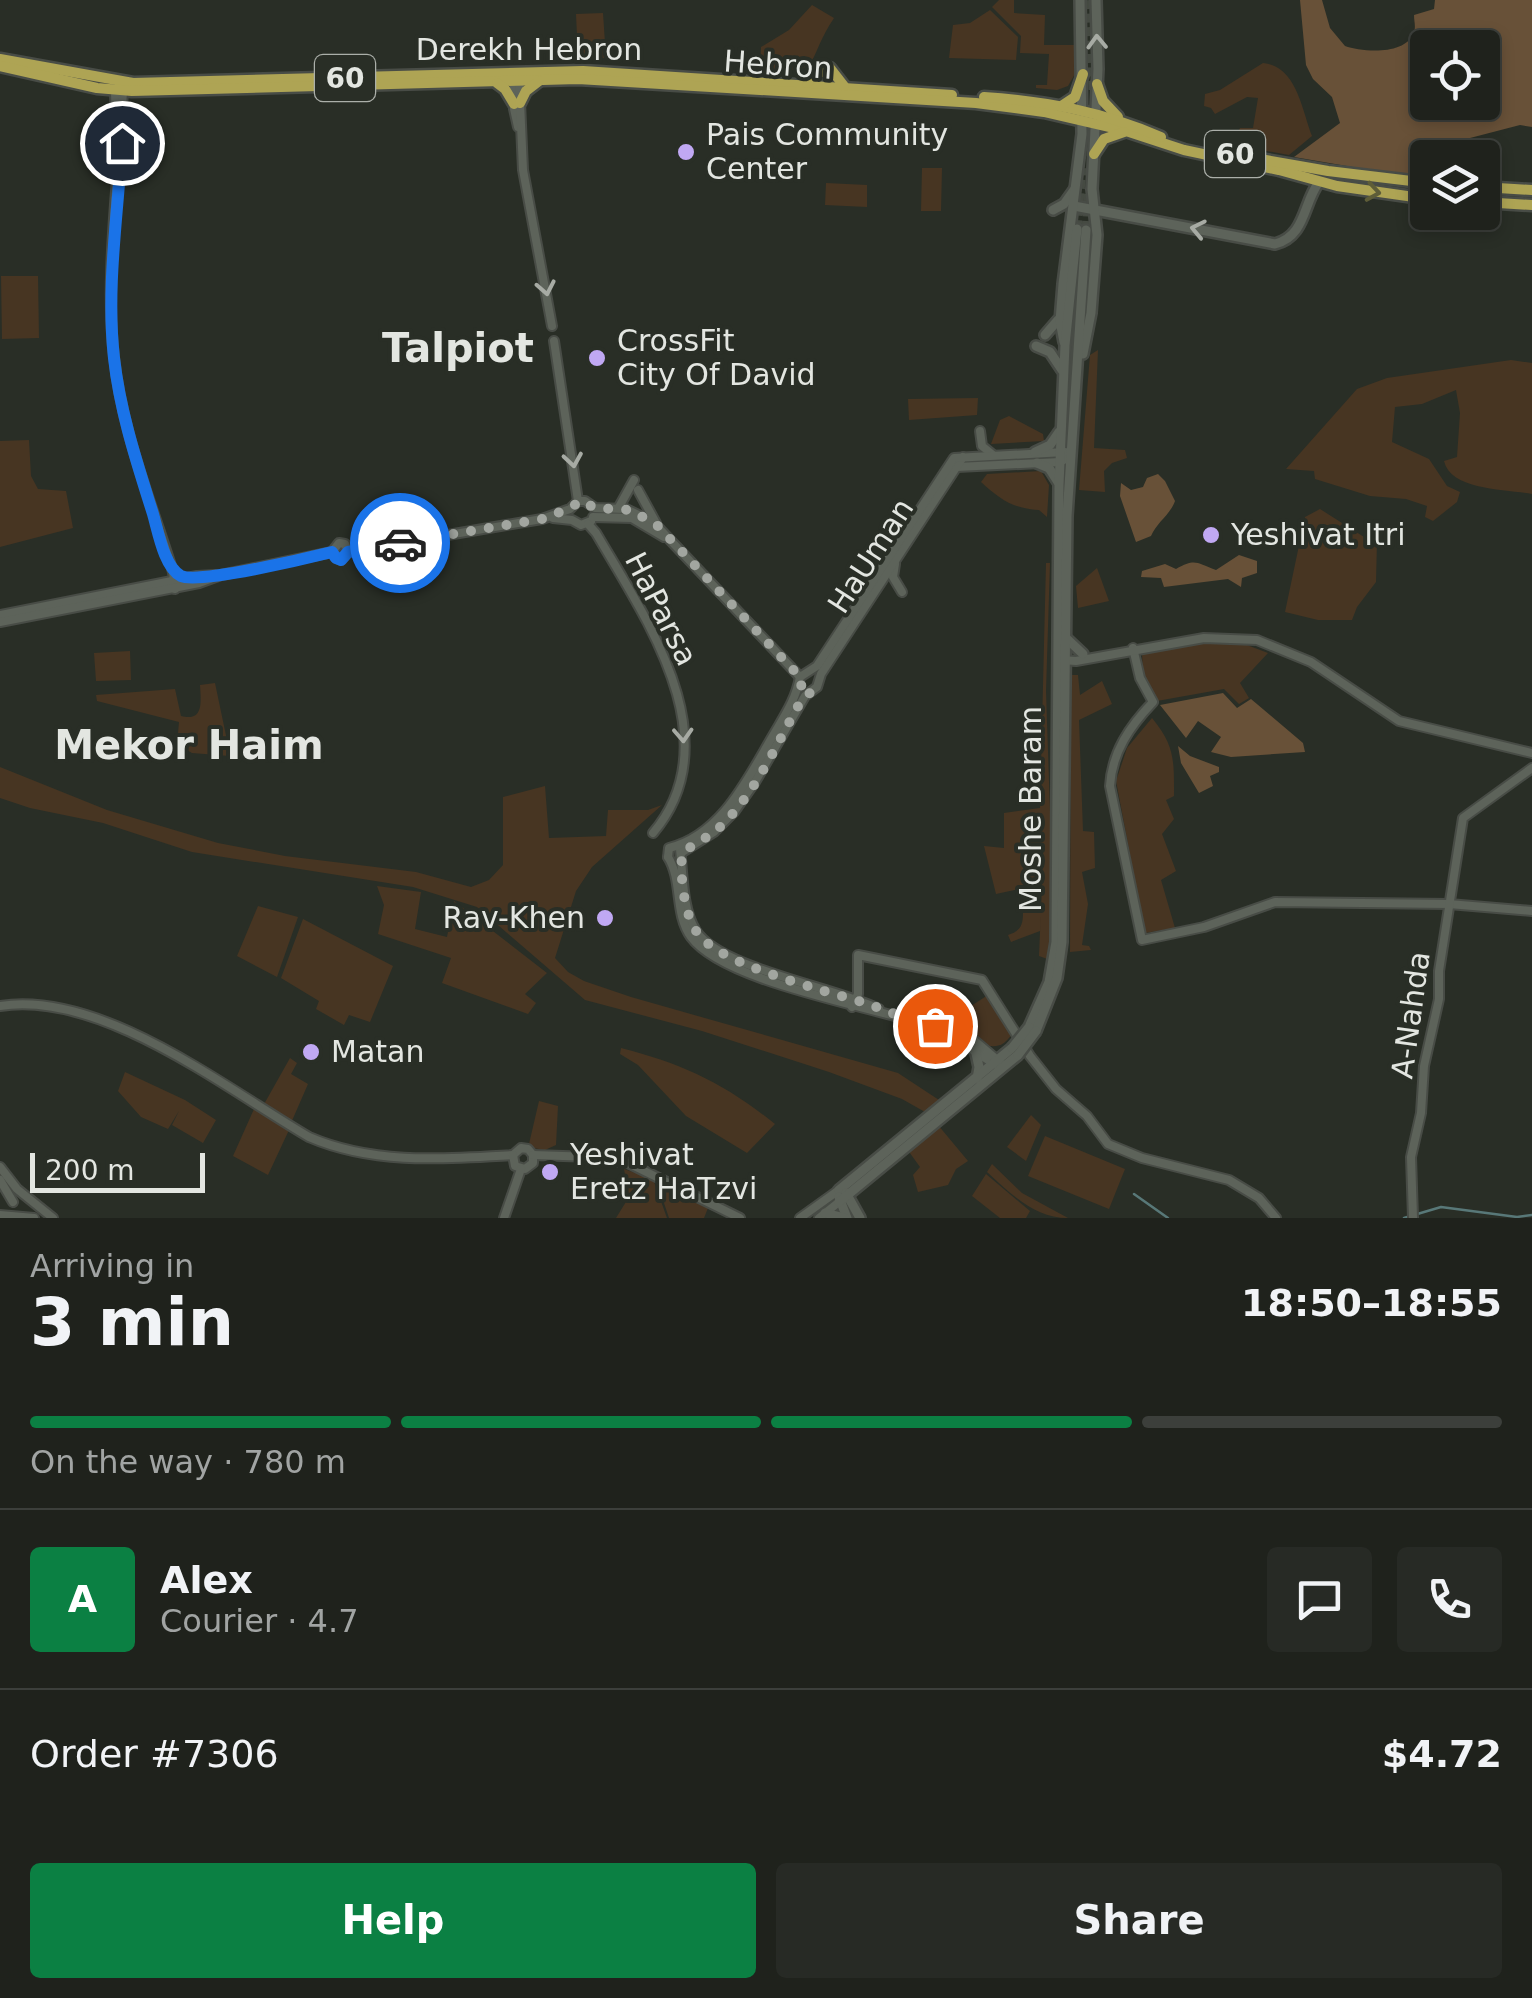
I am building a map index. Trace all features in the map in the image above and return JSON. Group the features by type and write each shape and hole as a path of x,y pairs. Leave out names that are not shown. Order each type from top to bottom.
{"highway":[{"name":"Derekh Hebron","path":"0,58 119,86"},
{"name":"Derekh Hebron","path":"0,66 119,86 516,79 594,72 806,83 1060,106"},
{"path":"806,83 826,69 845,86"},
{"path":"1060,106 1075,97 1082,74"},
{"name":"Hebron","path":"119,86 188,92 516,79 668,82 976,103 1080,115 1185,144 1328,171 1410,181"},
{"path":"496,82 517,104 540,81"},
{"path":"1094,154 1104,139 1126,127 1106,104 1097,84"},
{"name":"Hebron","path":"1060,106 1080,115"},
{"name":"Hebron","path":"1126,127 1184,150 1316,181 1410,196"},
{"path":"1500,188 1532,190"},
{"path":"1500,203 1532,206"}],"main road":[{"path":"1065,340 1060,313 1078,183 1080,0"},
{"path":"1074,390 1091,313 1097,245 1092,189 1096,0"},
{"path":"1074,206 1281,243 1292,236 1316,181 1328,171"},
{"path":"1053,210 1067,201 1078,183"},
{"path":"1065,340 1082,230 1074,390"},
{"path":"1046,336 1060,313"},
{"name":"Moshe Baram","path":"844,1192 1015,1051 1032,1029 1054,987 1062,942 1059,485 1065,340"},
{"path":"1036,346 1050,352 1064,375"},
{"name":"Moshe Baram","path":"1062,657 1074,390"},
{"path":"1059,485 1049,468 1036,458 1054,440 1062,424"},
{"path":"1065,636 1083,654"},
{"path":"975,1049 977,1079"},
{"name":"Moshe Baram","path":"954,1103 977,1079 999,1064"},
{"name":"Moshe Baram","path":"844,1192 860,1186 921,1128"},
{"path":"858,1214 860,1186"},
{"path":"844,1192 858,1214"},
{"path":"822,1216 846,1218 840,1202 844,1192"}],"street":[{"path":"516,79 524,178 552,326 545,335 554,341 574,505 572,520"},
{"path":"117,180 114,128 119,86"},
{"path":"119,86 113,354 125,421 173,583"},
{"path":"99,142 114,128"},
{"path":"980,431 982,446 993,456"},
{"path":"958,461 1036,458 1061,450 1071,456"},
{"path":"999,1064 968,1036 742,968 701,948 688,932 679,901 674,852 710,827 750,778 802,677 817,666 958,461 993,456 1060,462 1071,456"},
{"name":"HaUman","path":"674,852 714,832 734,812 801,701 812,691 958,461"},
{"path":"0,618 332,552 341,560 348,552 542,519 572,520 579,525 591,516 618,507 636,485 658,526 802,677 802,690 812,691"},
{"path":"542,519 586,502 591,516"},
{"path":"618,507 658,526"},
{"path":"591,516 634,515 684,552"},
{"name":"HaParsa","path":"591,516 596,533 657,642 680,703 684,749 681,775 668,810 653,833 674,852"},
{"path":"164,550 179,574 189,578"},
{"path":"897,558 893,577 902,592"},
{"path":"172,566 173,583"},
{"path":"173,583 221,576"},
{"path":"1062,657 1096,656 1225,637 1272,643 1312,662 1399,721 1532,753"},
{"path":"1133,648 1140,678 1152,702 1122,742 1110,786 1142,940 1204,927 1274,902 1449,904 1532,911"},
{"path":"1062,657 1096,656"},
{"path":"802,677 814,674 818,680"},
{"name":"A-Nahda","path":"1414,1218 1412,1157 1421,1114 1424,1066 1439,999 1463,818 1532,768"},
{"path":"854,1002 858,956 978,978 987,985 1030,1056 1108,1144 1142,1158 1229,1180 1259,1198 1276,1218"},
{"path":"0,1006 48,1006 123,1029 309,1137 328,1144 410,1160 513,1156 525,1148 533,1156 593,1156 628,1162 740,1218"},
{"path":"921,1024 999,1064"},
{"path":"513,1156 515,1166 521,1169 531,1166 533,1156"},
{"path":"0,1167 52,1218"},
{"path":"504,1218 521,1169"},
{"path":"0,1180 16,1210 34,1218"},
{"path":"800,1218 844,1192"},
{"path":"16,1210 17,1196 29,1199"},
{"path":"2,1215 16,1210 30,1212 29,1199"},
{"path":"822,1216 840,1202"}],"shaded area":[{"path":"999,0 1014,0 1014,13 1045,15 1044,45 1074,45 1075,74 1068,86 1057,90 1036,88 1047,85 1049,54 1020,53 1021,36 992,7"},
{"path":"1300,0 1322,0 1330,28 1345,46 1372,51 1393,49 1410,38 1410,120 1500,120 1500,30 1415,30 1414,15 1434,9 1435,0 1532,0 1532,127 1520,125 1468,140 1410,140 1410,173 1294,157 1340,123 1332,97 1313,79 1306,65"},
{"path":"812,5 834,18 810,63 795,70 760,69 761,47 789,30"},
{"path":"990,10 1018,37 1016,60 949,58 953,25 970,23"},
{"path":"603,13 606,58 578,57 576,14"},
{"path":"1263,63 1284,72 1291,81 1312,136 1289,155 1239,146 1235,139 1240,128 1253,128 1258,98 1247,97 1215,114 1204,106 1205,94 1220,90"},
{"path":"922,168 942,168 941,211 921,211"},
{"path":"826,183 867,185 867,207 825,205"},
{"path":"1,276 38,276 39,338 2,339"},
{"path":"1098,350 1094,448 1125,450 1127,458 1112,463 1104,471 1105,492 1079,490 1090,355"},
{"path":"1511,360 1532,363 1532,494 1468,483 1449,471 1444,461 1457,457 1460,413 1456,390 1422,404 1395,407 1392,442 1429,459 1447,486 1460,492 1457,502 1433,521 1425,517 1427,506 1406,499 1370,496 1315,479 1314,471 1286,469 1357,389 1387,378"},
{"path":"978,398 977,415 909,420 908,399"},
{"path":"1009,416 1043,434 1044,441 991,444 1000,420"},
{"path":"29,440 31,476 38,489 66,491 73,528 0,547 0,441"},
{"path":"1041,471 1049,485 1047,517 1039,510 1008,502 981,482 987,474"},
{"path":"1158,474 1175,501 1151,536 1136,542 1120,496 1121,483 1131,490 1143,487 1147,478"},
{"path":"1320,509 1377,541 1376,582 1352,620 1318,620 1285,612 1305,517"},
{"path":"1239,555 1257,561 1257,573 1242,578 1241,587 1228,579 1164,587 1161,578 1141,577 1142,571 1165,564 1176,569 1196,563 1216,570"},
{"path":"1046,563 1050,563 1046,691 1052,872 1050,960 1039,956 1042,884 996,894 984,846 1004,848 1004,813 1040,808"},
{"path":"1097,568 1109,601 1078,608 1076,586"},
{"path":"1211,641 1239,642 1268,653 1240,683 1249,698 1239,704 1224,689 1157,701 1143,677 1142,653"},
{"path":"130,651 131,680 96,681 94,653"},
{"path":"1071,675 1078,675 1080,695 1102,681 1112,704 1079,720 1083,831 1094,832 1095,868 1082,872 1088,904 1082,945 1091,950 1070,952"},
{"path":"215,683 228,745 240,745 242,757 192,753 177,744 179,722 97,701 96,695 175,689 181,716 188,717 200,709 200,685"},
{"path":"1223,693 1237,708 1251,699 1303,743 1305,752 1231,757 1211,752 1221,737 1198,721 1186,738 1160,705"},
{"path":"1152,718 1169,745 1173,763 1174,796 1166,800 1174,819 1162,834 1176,871 1161,880 1175,928 1145,933 1116,781 1127,748"},
{"path":"1178,746 1190,756 1219,767 1219,772 1210,776 1213,786 1199,793 1181,763"},
{"path":"0,767 107,810 218,843 285,856 416,872 471,887 489,880 503,865 503,797 545,786 549,838 606,836 608,810 648,810 662,805 592,867 576,891 555,958 568,972 631,997 898,1073 939,1100 925,1112 902,1099 829,1072 702,1031 585,1000 477,907 413,887 192,852 103,823 0,798"},
{"path":"377,886 421,892 415,929 447,937 454,901 547,973 525,994 536,1003 528,1014 442,983 451,958 378,934 384,905"},
{"path":"258,906 298,917 277,977 237,956"},
{"path":"1041,909 1040,931 1011,942 1008,935 1020,927 1023,913"},
{"path":"303,919 393,966 370,1022 349,1015 344,1025 316,1009 319,1001 281,978"},
{"path":"988,995 1013,1033 998,1046 990,1046 954,1017"},
{"path":"621,1048 702,1077 775,1124 747,1153 686,1116 638,1065 620,1054"},
{"path":"290,1058 297,1063 291,1074 308,1084 291,1123 263,1106"},
{"path":"125,1072 185,1100 216,1120 203,1143 172,1125 179,1111 168,1129 141,1117 118,1091"},
{"path":"539,1101 558,1106 556,1145 545,1150 529,1144"},
{"path":"254,1109 289,1130 268,1175 233,1156"},
{"path":"1031,1115 1041,1125 1026,1161 1007,1147"},
{"path":"938,1125 968,1161 956,1169 948,1185 918,1192 913,1175 920,1167 907,1149"},
{"path":"1045,1136 1125,1169 1109,1209 1028,1176"},
{"path":"992,1164 1022,1193 1068,1218 1045,1214 1024,1203 987,1172"},
{"path":"624,1169 653,1179 667,1218 616,1218 629,1197"},
{"path":"986,1174 1030,1211 1026,1218 1000,1218 972,1196"},
{"path":"656,1179 710,1203 704,1218 669,1218"}],"waterway":[{"path":"1134,1194 1168,1218"},
{"path":"1404,1218 1441,1207 1517,1217 1532,1215"}],"tunnel":[{"path":"1090,0 1093,92"},
{"path":"1077,229 1082,168"},
{"path":"1086,230 1089,188"}],"way so far":[{"path":"400,543 542,519 581,501 595,508 631,510 658,526 800,677 802,690 812,691 801,701 734,812 723,825 682,854 686,900 694,928 705,942 744,962 808,987 865,1003 886,1014 935,1026"}],"place":[{"name":"Pais Community Center","path":"686,152"},
{"name":"CrossFit City Of David","path":"597,358"},
{"name":"Yeshivat Itri","path":"1211,535"},
{"name":"Rav-Khen","path":"605,918"},
{"name":"Matan","path":"311,1052"},
{"name":"Yeshivat Eretz HaTzvi","path":"550,1172"}],"district":[{"name":"Talpiot","path":"458,348"},
{"name":"Mekor Haim","path":"189,745"}],"route":[{"path":"122,143 115,210 113,354 130,438 164,550 174,570 189,578 221,576 332,552 341,560 348,552 400,543"}]}
